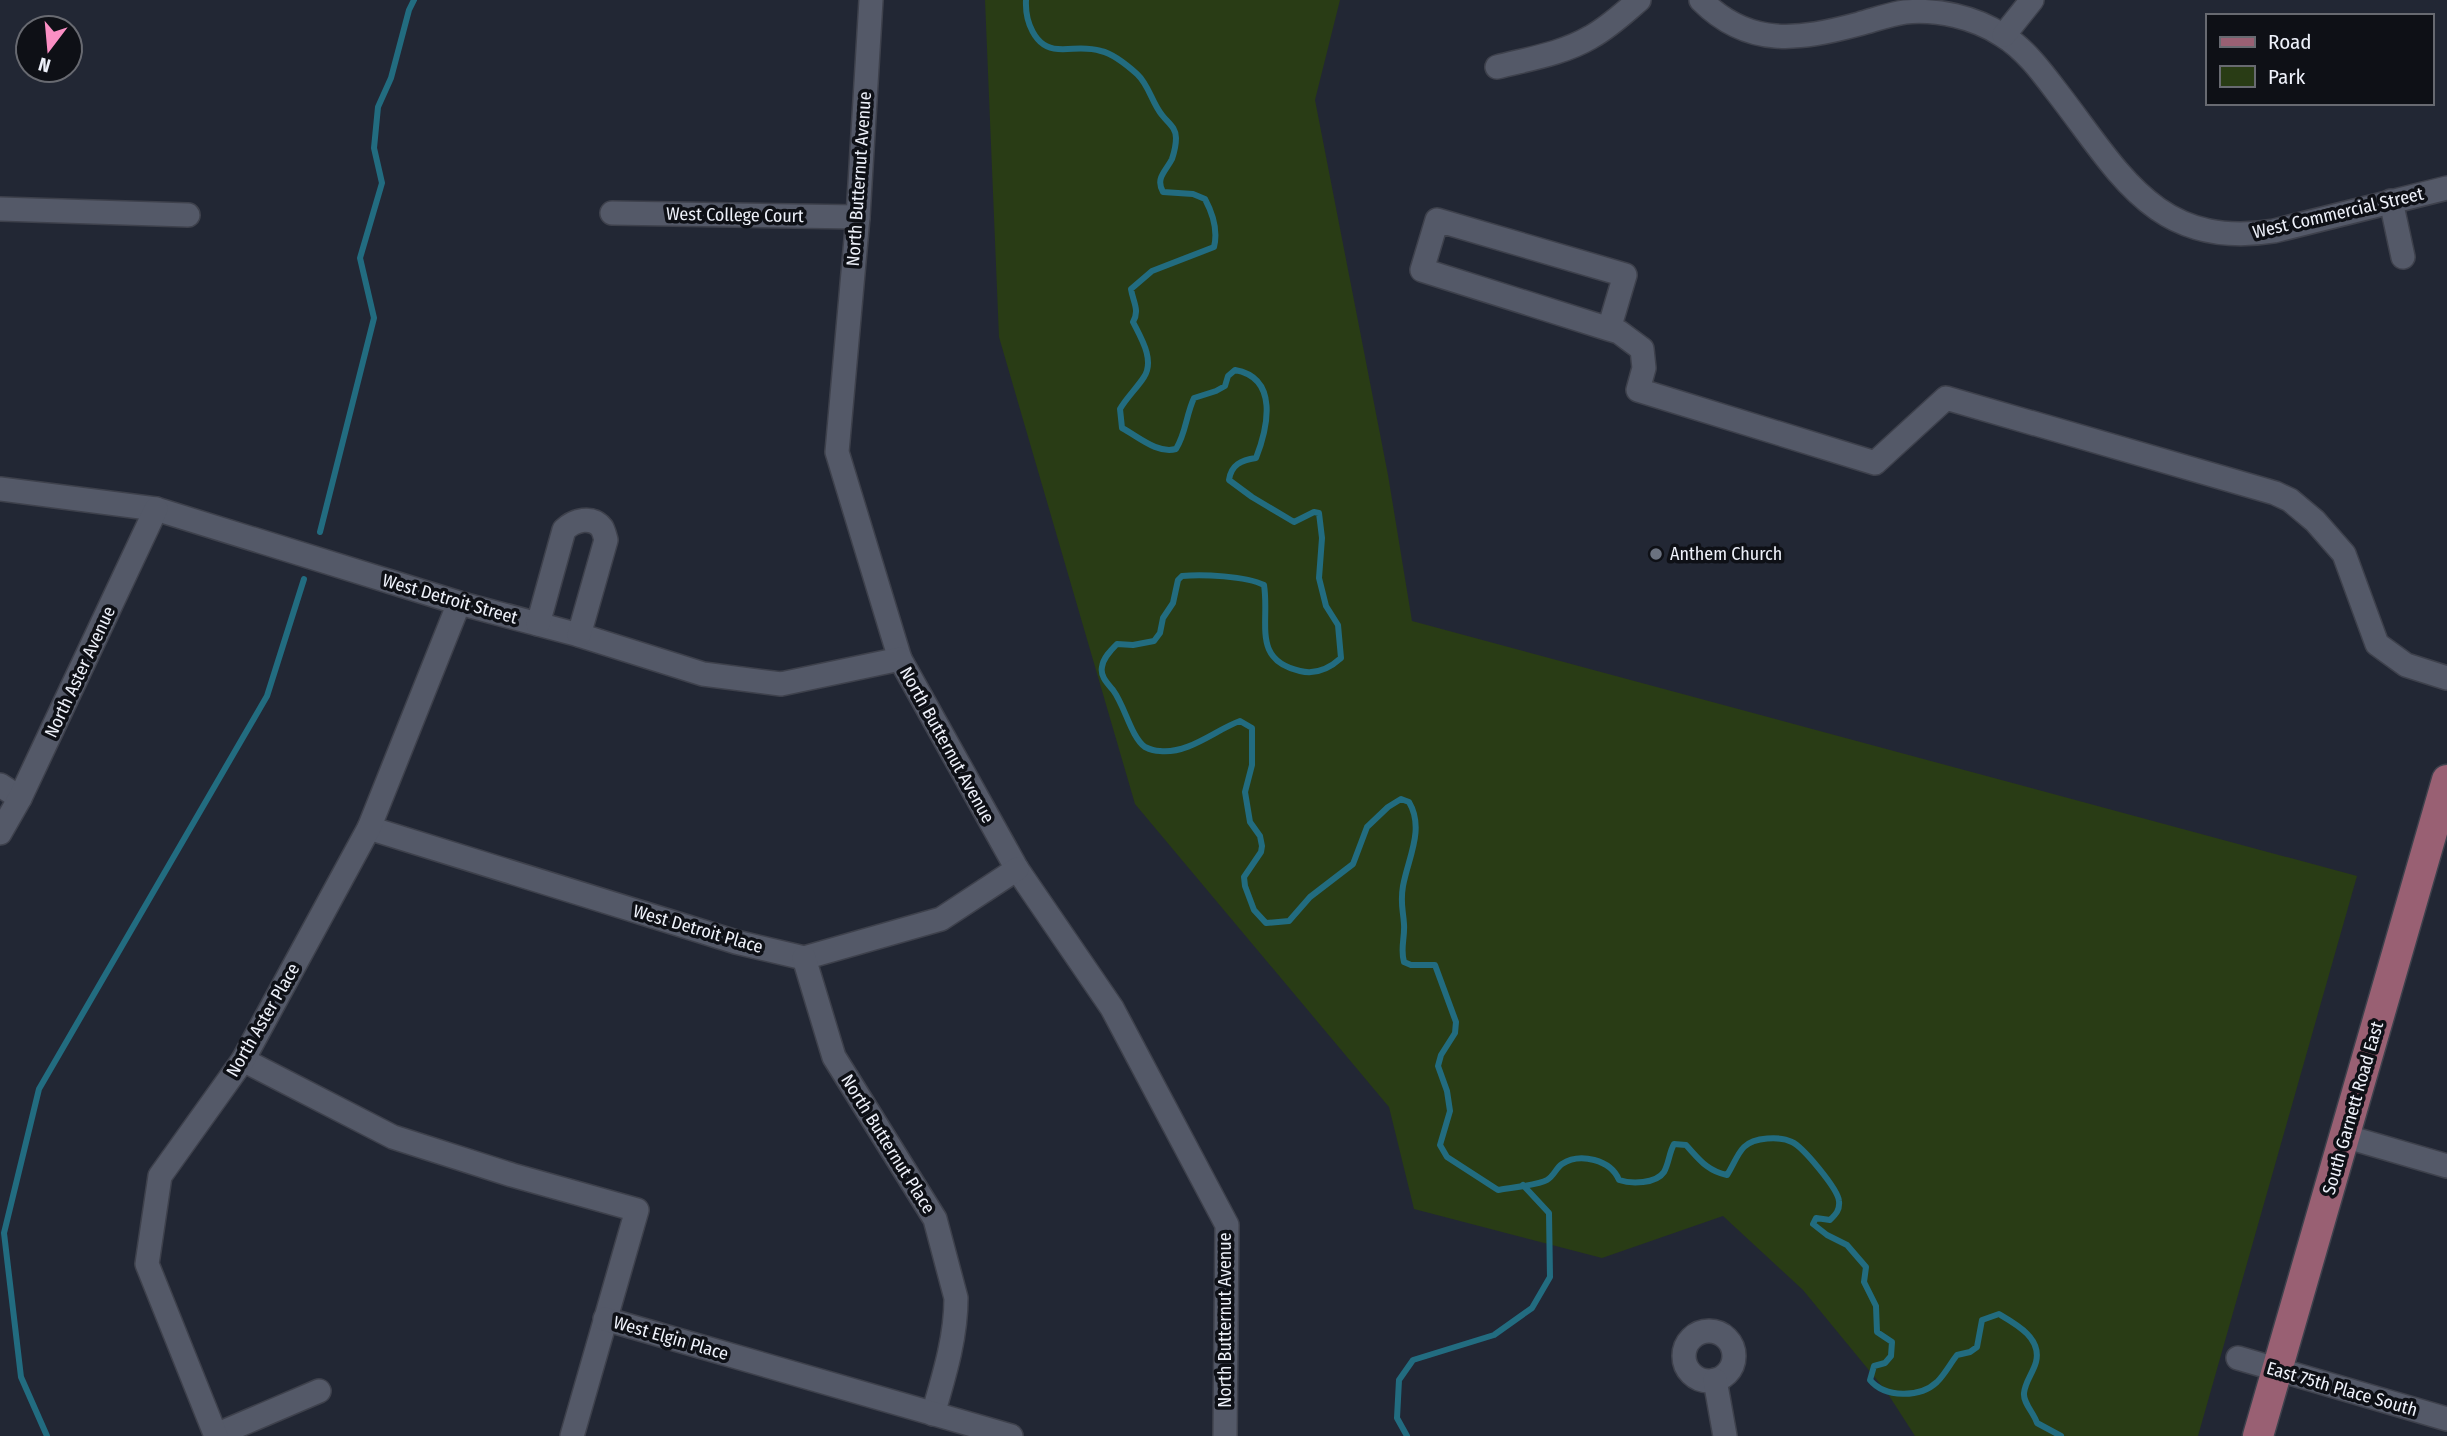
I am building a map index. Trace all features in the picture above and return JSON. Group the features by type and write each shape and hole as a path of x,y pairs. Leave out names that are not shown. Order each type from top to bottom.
{"main road":[{"name":"South Garnett Road East","path":"2258,1436 2447,780"}],"street":[{"name":"North Butternut Avenue","path":"871,0 858,217 837,452 900,659 1017,869 1112,1008 1227,1225 1225,1436"},
{"path":"1497,67 1563,50 1591,37 1617,20 1639,0"},
{"name":"West Commercial Street","path":"1701,0 1715,14 1737,26 1778,37 1817,35 1902,12 1928,11 1978,22 2004,35 2039,67 2134,191 2177,222 2214,231 2251,234 2447,188"},
{"path":"2004,35 2032,0"},
{"path":"2391,201 2403,257"},
{"path":"0,209 188,215"},
{"name":"West College Court","path":"612,214 858,217"},
{"path":"1609,329 1625,275 1437,220 1422,270 1609,329 1631,339 1642,349 1644,368 1638,390 1875,463 1946,398 2276,493 2290,500 2315,521 2344,554 2377,644 2406,665 2447,678"},
{"name":"West Detroit Street","path":"0,489 156,509 458,603 579,635 703,674 781,684 900,659"},
{"name":"North Aster Avenue","path":"0,833 20,798 156,509"},
{"path":"538,624 564,530 570,523 578,520 592,522 602,528 606,540 579,635"},
{"name":"North Aster Place","path":"216,1436 147,1264 160,1176 243,1060 369,828 458,603"},
{"path":"0,785 20,798"},
{"name":"West Detroit Place","path":"369,828 736,942 804,958 941,919 1017,869"},
{"name":"North Butternut Place","path":"804,958 834,1057 936,1219 956,1298 956,1311 952,1345 933,1414"},
{"name":"West Elgin Place","path":"243,1060 393,1137 512,1175 637,1210 605,1319 1011,1436"},
{"path":"2344,1136 2447,1166"},
{"path":"572,1436 605,1319"},
{"name":"East 75th Place South","path":"2238,1359 2447,1419"},
{"path":"1715,1380 1725,1436"},
{"path":"216,1436 319,1391"}],"green space":[{"path":"985,0 1340,0 1315,100 1388,475 1412,621 2357,876 2198,1436 1915,1436 1886,1391 1803,1290 1723,1216 1602,1258 1414,1209 1389,1107 1135,804 999,337"}],"waterway":[{"path":"320,532 374,318 360,258 382,183 374,148 378,107 391,78 414,0"},
{"path":"1026,0 1029,24 1043,44 1058,49 1106,52 1141,78 1176,134 1172,159 1160,183 1163,192 1193,194 1205,199 1214,223 1214,247 1152,271 1131,289 1136,310 1133,322 1146,349 1148,363 1144,377 1120,409 1122,428 1155,447 1176,449 1194,398 1225,386 1228,376 1235,370 1249,375 1259,383 1264,393 1264,432 1256,458 1238,464 1229,480 1294,522 1314,512 1319,513 1322,538 1319,578 1326,606 1338,625 1341,658 1332,665 1322,670 1306,672 1285,666 1275,658 1266,638 1264,585 1235,578 1201,575 1182,576 1178,580 1173,603 1163,618 1160,633 1154,641 1133,645 1117,644 1106,657 1102,667 1103,676 1117,697 1136,736 1147,748 1160,751 1181,749 1240,721 1252,728 1252,765 1245,792 1250,822 1260,836 1262,846 1261,852 1244,877 1254,910 1266,923 1289,921 1310,897 1353,864 1367,827 1401,799 1409,802 1416,823 1414,844 1402,892 1404,962 1411,965 1435,965 1456,1022 1455,1033 1441,1055 1438,1066 1447,1091 1450,1111 1440,1145 1447,1157 1498,1190 1543,1182 1562,1164 1577,1159 1602,1163 1609,1167 1619,1180 1649,1181 1664,1172 1674,1144 1686,1145 1699,1160 1727,1175 1739,1153 1748,1144 1767,1138 1792,1142 1819,1169 1833,1187 1839,1201 1837,1212 1830,1220 1816,1218 1813,1224 1847,1245 1866,1267 1864,1282 1876,1306 1877,1332 1892,1342 1891,1356 1885,1363 1874,1366 1870,1380 1876,1386 1893,1393 1912,1393 1930,1387 1940,1379 1957,1355 1977,1347 1982,1320 1999,1314 2026,1333 2035,1346 2036,1362 2024,1397 2037,1423 2061,1436"},
{"path":"47,1436 21,1377 4,1233 39,1089 267,696 304,579"},
{"path":"1407,1436 1397,1418 1399,1380 1413,1360 1494,1335 1532,1308 1550,1277 1549,1213 1523,1185"}],"place":[{"name":"Anthem Church","path":"1656,554"}]}
